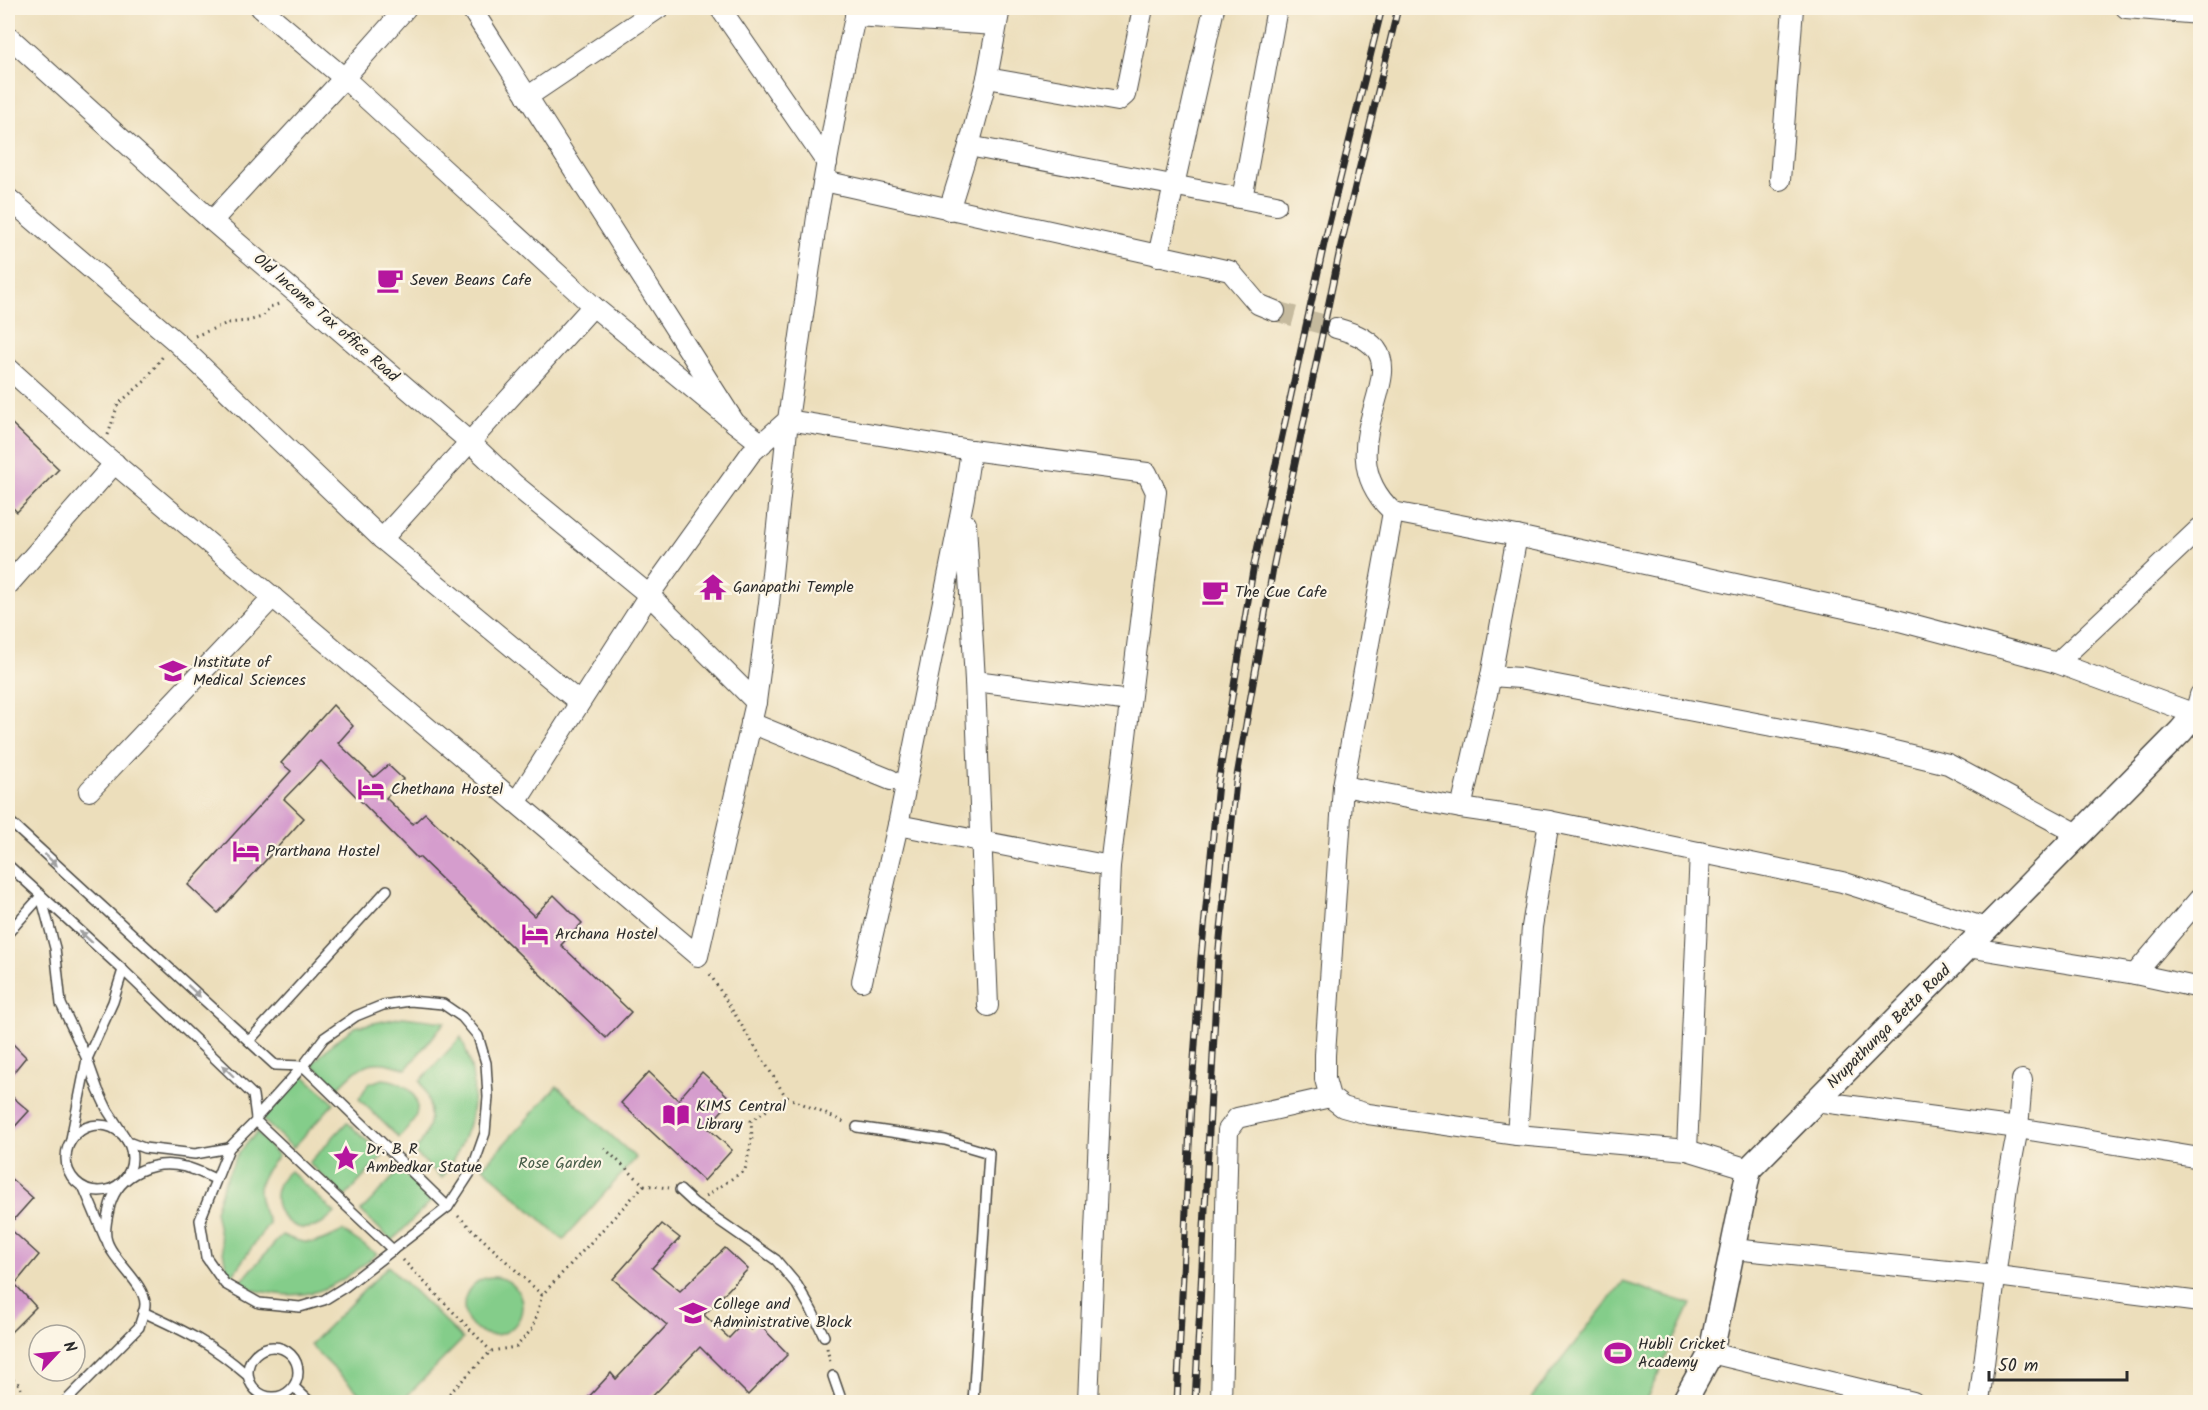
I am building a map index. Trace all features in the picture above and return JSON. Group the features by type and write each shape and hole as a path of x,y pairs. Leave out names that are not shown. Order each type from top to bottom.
{"street":[{"path":"261,8 344,78 593,306 762,444"},
{"path":"212,221 406,8"},
{"path":"471,8 735,423"},
{"path":"527,97 659,8"},
{"path":"720,8 825,172 949,210 1230,272 1257,304 1275,311"},
{"path":"987,78 1118,101 1125,95 1143,8"},
{"path":"1158,256 1214,8"},
{"path":"1240,198 1244,188 1277,8"},
{"path":"1780,180 1793,8"},
{"path":"2126,8 2200,14"},
{"path":"8,368 115,463 698,956 756,702 788,420 825,172 856,12 998,16 987,78 949,210"},
{"name":"Old Income Tax office Road","path":"8,36 212,221 471,443 514,484 649,595 756,702"},
{"path":"969,146 1276,205"},
{"path":"8,198 175,341 382,539 579,702"},
{"path":"382,539 593,306"},
{"path":"1336,328 1354,333 1371,344 1378,352 1381,365 1379,386 1366,438 1365,461 1381,501 1393,512 1517,536 1881,616 2057,663 2199,708"},
{"path":"517,801 649,595 750,453 788,420"},
{"path":"788,420 971,450 1147,473 1156,492 1110,866 1088,1402"},
{"path":"862,981 898,825 964,497 971,450"},
{"path":"8,585 115,463"},
{"path":"964,497 975,681 988,1006"},
{"path":"1393,512 1343,786 1325,1056 1325,1079 1330,1097 1343,1107 1368,1114 1517,1135 1687,1150 1749,1169 1711,1353 1684,1402"},
{"path":"2057,663 2200,528"},
{"path":"1461,808 1491,676 1517,536"},
{"path":"89,791 273,597"},
{"path":"1491,676 1520,678 1837,739 1948,764 2078,834"},
{"path":"975,681 1130,701"},
{"name":"Nrupathunga Betta Road","path":"1749,1169 2181,730 2199,708"},
{"path":"751,723 891,780"},
{"path":"1343,786 1461,808 1549,821 1842,882 1986,928"},
{"path":"1517,1135 1532,927 1549,821"},
{"path":"898,825 1110,866"},
{"path":"1687,1150 1700,852"},
{"path":"2135,974 2200,898"},
{"path":"1967,947 2135,974 2200,988"},
{"path":"1979,1402 2007,1186 2018,1128 2022,1080"},
{"path":"1221,1402 1228,1130 1237,1118 1330,1097"},
{"path":"1815,1101 2018,1128 2200,1158"},
{"path":"1733,1249 1997,1276 2200,1302"},
{"path":"1711,1353 1913,1402"}],"lane":[{"path":"8,820 275,1065 303,1066 448,1207"},
{"path":"8,865 123,970 253,1095 256,1120 393,1250"},
{"path":"249,1041 387,890"},
{"path":"8,933 41,896"},
{"path":"41,896 55,948 61,1004 108,1111 132,1152 129,1173 112,1199 106,1240"},
{"path":"123,970 113,1002 87,1059 66,1158 68,1169 75,1181 84,1188 100,1191 111,1189 141,1169 157,1166 185,1166 215,1179"},
{"path":"410,1001 443,1004 462,1017 478,1036 486,1063 488,1122 472,1170 448,1207 371,1268 324,1300 300,1307 259,1303 225,1284 206,1257 200,1220 229,1148 256,1120 324,1038 356,1016 383,1005 410,1001"},
{"path":"70,1142 78,1132 90,1126 102,1125 119,1132 128,1142 144,1148 195,1154 229,1148"},
{"path":"857,1127 945,1140 989,1153 973,1402"},
{"path":"65,1402 140,1327 146,1302 134,1278 117,1259 106,1240 84,1188"},
{"path":"680,1190 694,1203 776,1260 797,1285 813,1311 824,1336"},
{"path":"143,1312 194,1335 226,1356 247,1375 255,1390 271,1398 286,1394 294,1387 298,1369 296,1361 284,1348 265,1347 257,1351 250,1361 247,1375"},
{"path":"833,1376 842,1402"},
{"path":"294,1387 310,1402"},
{"path":"24,1402 36,1402"}],"path":[{"path":"698,956 786,1096 857,1127"},
{"path":"694,1203 745,1170 752,1138 751,1121 786,1096"},
{"path":"602,1146 644,1185 680,1190"},
{"path":"441,1402 492,1351 516,1347 533,1328 542,1295 644,1185"},
{"path":"448,1207 542,1295"},
{"path":"393,1250 492,1351"},
{"path":"824,1336 833,1376"},
{"path":"8,1376 20,1385"}],"green space":[{"path":"403,1017 445,1022 406,1069 384,1063 368,1064 337,1089 312,1064 333,1043 355,1027"},
{"path":"461,1037 473,1076 472,1110 461,1144 442,1178 414,1152 425,1135 430,1118 428,1100 420,1081"},
{"path":"302,1074 334,1103 293,1148 261,1118"},
{"path":"382,1079 394,1081 406,1087 417,1103 415,1118 399,1138 359,1099 368,1084"},
{"name":"Rose Garden","path":"557,1086 636,1158 563,1240 483,1167"},
{"path":"347,1122 383,1156 345,1197 309,1163"},
{"path":"257,1132 278,1156 265,1173 259,1187 261,1203 269,1223 231,1277 226,1266 215,1211 224,1183 237,1155"},
{"path":"400,1170 432,1200 392,1241 361,1211"},
{"path":"290,1171 335,1213 322,1224 308,1228 296,1227 280,1213 276,1203 276,1192 281,1181"},
{"path":"343,1231 377,1254 342,1280 327,1288 297,1295 237,1286 282,1235 299,1241 313,1242"},
{"path":"388,1266 463,1339 401,1402 368,1402 310,1345"},
{"path":"493,1277 504,1279 517,1290 522,1306 520,1317 509,1330 493,1335 482,1333 469,1322 464,1306 466,1295 477,1282"},
{"name":"Hubli Cricket Academy","path":"1623,1282 1691,1304 1645,1402 1528,1402"}],"building":[{"path":"8,420 59,469 17,512 8,503"},
{"path":"333,705 353,726 338,743 374,777 388,765 403,779 386,798 413,824 425,813 534,916 554,895 582,923 561,945 631,1012 606,1038 419,857 417,858 321,761 284,799 304,818 218,913 188,885 291,771 281,763"},
{"path":"8,1039 26,1057 8,1079"},
{"name":"KIMS Central Library","path":"649,1072 678,1100 702,1072 732,1100 707,1127 732,1150 704,1181 621,1103"},
{"path":"8,1093 29,1111 8,1134"},
{"path":"8,1176 33,1198 8,1226"},
{"name":"College and Administrative Block","path":"662,1224 680,1238 652,1268 680,1291 725,1248 748,1269 704,1315 729,1338 743,1323 751,1330 758,1323 788,1354 748,1395 700,1347 647,1402 584,1402 611,1373 616,1379 667,1325 613,1279"},
{"path":"8,1227 39,1255 15,1284 36,1307 8,1335"}],"tunnel":[{"path":"1275,311 1336,328"}],"railway":[{"path":"1177,1402 1191,1103 1201,958 1218,783 1254,564 1324,244 1382,8"},
{"path":"1195,1402 1218,958 1236,782 1273,568 1341,245 1398,8"}],"place":[{"name":"Seven Beans Cafe","path":"390,280"},
{"name":"Ganapathi Temple","path":"713,587"},
{"name":"The Cue Cafe","path":"1215,592"},
{"name":"Institute of Medical Sciences","path":"173,671"},
{"name":"Chethana Hostel","path":"371,789"},
{"name":"Prarthana Hostel","path":"246,851"},
{"name":"Archana Hostel","path":"535,934"},
{"name":"KIMS Central Library","path":"676,1115"},
{"name":"Dr. B R Ambedkar Statue","path":"346,1158"},
{"name":"College and Administrative Block","path":"693,1313"},
{"name":"Hubli Cricket Academy","path":"1618,1353"}]}
